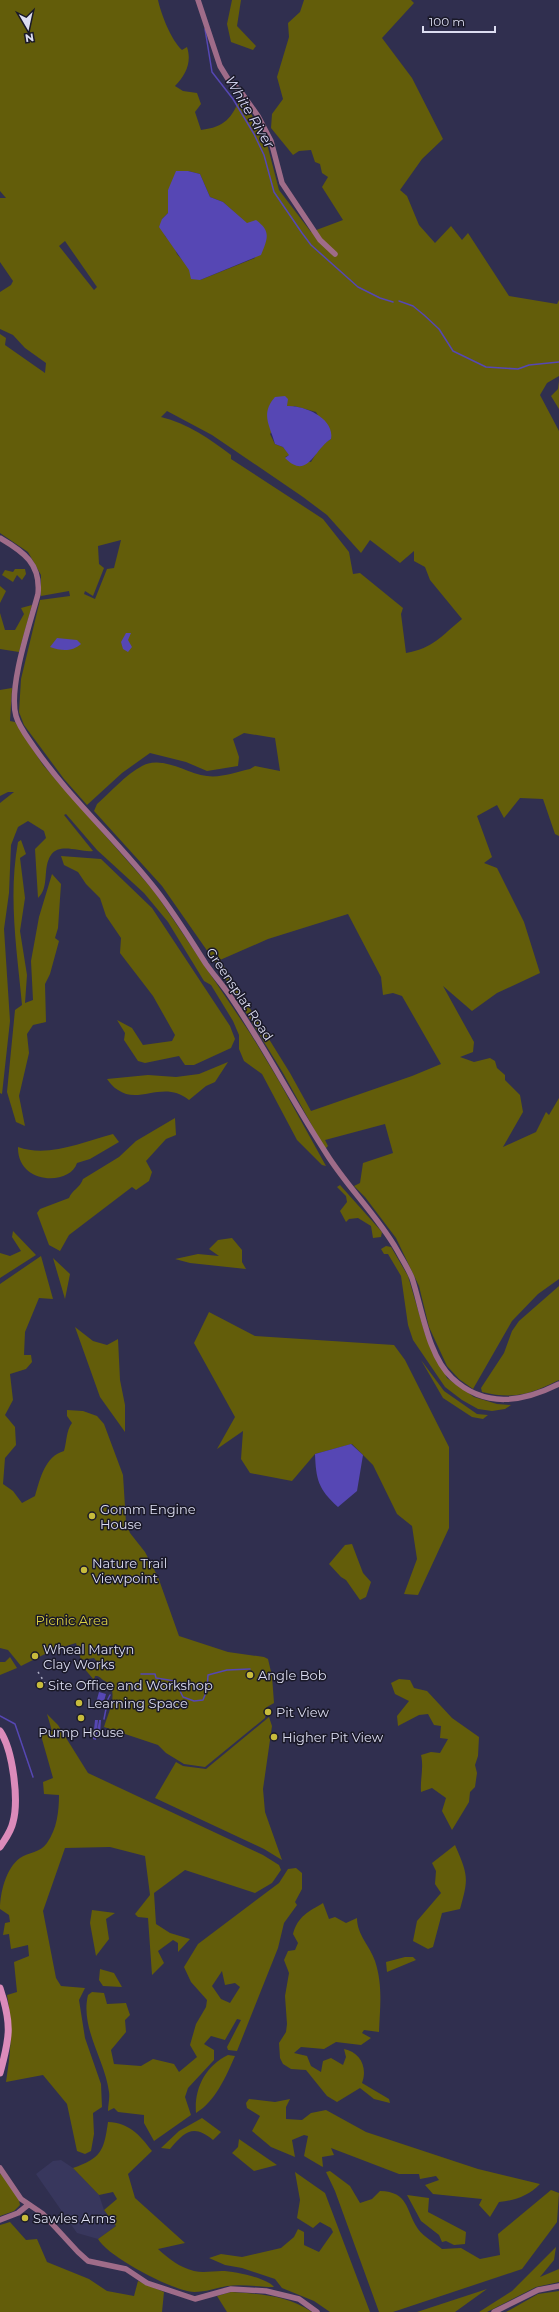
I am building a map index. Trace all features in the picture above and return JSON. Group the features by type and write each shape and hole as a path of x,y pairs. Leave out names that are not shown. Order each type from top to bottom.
{"main road":[{"path":"0,1731 7,1745 15,1802 12,1827 0,1847"},
{"path":"0,1988 8,2015 9,2030 0,2073"}],"street":[{"path":"198,0 220,66 228,79 241,92 258,116 271,141 282,183 320,240 335,254"},
{"name":"Greensplat Road","path":"0,538 23,553 32,562 40,580 38,594 16,683 15,712 22,729 42,758 70,792 156,890 228,992 275,1066 327,1156 371,1211 397,1249 411,1275 426,1328 438,1355 452,1378 478,1394 498,1400 525,1398 559,1384"},
{"path":"0,2168 18,2196 28,2205 43,2214 85,2259 126,2269 147,2283 195,2299 231,2289 266,2291 299,2299 317,2312"},
{"path":"0,2220 18,2213 28,2205"},
{"path":"494,2312 538,2290 559,2286"}],"shaded area":[{"path":"176,171 188,171 200,174 210,197 223,202 247,223 256,220 261,224 267,235 261,255 200,280 191,279 189,270 159,227 162,219 168,213 168,190"},
{"path":"285,396 288,399 287,406 302,408 317,414 328,425 331,432 331,439 305,465 300,466 293,464 285,458 289,455 283,447 275,444 269,426 267,415 270,403 275,397"},
{"path":"126,633 131,633 128,640 132,647 128,652 123,649 121,642"},
{"path":"57,638 77,640 81,644 70,650 50,647"},
{"path":"351,1444 363,1455 357,1491 338,1507 326,1495 319,1483 315,1454"},
{"path":"99,1692 106,1694 103,1705 96,1703"},
{"path":"95,1720 98,1720 97,1732 99,1720 101,1720 100,1734 97,1733 96,1740 93,1739"},
{"path":"61,2160 73,2168 99,2195 104,2210 116,2226 98,2239 77,2233 36,2174 53,2161"}],"green space":[{"path":"0,0 158,0 161,12 174,40 182,50 187,47 189,58 187,68 175,86 183,91 197,93 201,104 195,112 201,130 216,127 227,120 231,116 241,96 266,140 279,190 311,232 343,220 322,187 328,177 322,173 320,164 315,162 311,150 299,151 293,155 271,128 272,114 283,99 277,77 289,37 288,23 300,12 304,0 411,0 414,3 382,38 412,78 443,139 422,159 400,190 407,196 419,225 435,243 451,226 462,240 468,233 509,296 557,304 559,300 559,376 547,383 540,395 559,431 559,836 555,834 543,799 520,798 504,818 497,805 477,816 492,857 484,863 497,868 524,922 540,973 497,993 472,1011 443,986 474,1042 473,1052 460,1057 474,1062 490,1058 495,1061 497,1068 505,1075 505,1080 520,1095 523,1112 503,1147 536,1132 546,1112 549,1115 559,1098 559,1279 538,1294 512,1321 473,1389 459,1379 447,1366 429,1327 419,1286 396,1238 365,1197 354,1186 360,1183 363,1163 393,1153 385,1124 325,1140 328,1146 325,1149 283,1073 215,962 162,886 94,811 97,804 124,779 142,766 150,763 167,764 199,775 207,776 234,773 250,769 255,766 280,771 275,738 244,733 233,739 239,757 238,766 207,771 186,762 150,753 122,773 87,805 64,779 24,725 19,712 21,679 40,600 70,596 69,591 41,596 41,575 28,552 0,533 0,334 6,338 5,345 45,373 46,363 25,348 13,335 0,329 0,292 11,285 13,281 0,262 0,198 6,198 0,191","holes":["188,171 200,174 210,197 223,202 247,224 255,258 200,280 177,254 173,244 165,236 162,219 168,213 168,190","65,241 97,287 94,290 59,246","294,406 316,412 331,439 321,445 311,462 285,457 290,455 283,447 275,444 270,434","167,411 212,435 327,515 361,553 370,540 400,563 414,551 414,561 425,567 430,580 462,619 430,645 416,651 406,653 401,614 403,608 360,573 353,574 349,552 323,519 231,459 231,455 189,427 161,417","121,540 114,568 107,569 95,599 84,594 85,591 93,596 104,568 99,564 98,546","348,914 381,977 383,995 393,993 402,996 441,1064 412,1076 311,1111 290,1073 220,960 268,939"]},
{"path":"232,0 241,0 237,26 256,46 253,50 231,42 227,24"},
{"path":"559,381 559,409 551,396 558,389"},
{"path":"15,569 25,569 26,574 22,580 17,575 13,582 2,575 5,570 13,572"},
{"path":"0,586 6,591 0,603"},
{"path":"32,605 19,652 0,649 0,613 5,630 15,630 24,614 21,608"},
{"path":"12,688 10,721 15,722 43,765 154,891 250,1033 279,1081 326,1166 322,1165 297,1140 262,1074 244,1061 239,1049 239,1035 233,1021 211,985 204,981 168,922 144,893 97,850 66,814 64,815 93,851 60,849 55,851 48,860 44,888 42,894 38,898 35,849 46,838 44,831 28,821 18,827 11,845 9,893 4,929 10,1021 2,1094 0,1093 0,803 14,792 8,792 0,796 0,690"},
{"path":"21,840 26,854 20,858 25,898 20,931 27,975 25,1003 33,1000 31,961 39,917 52,874 61,884 58,928 55,938 59,941 50,974 45,984 46,1022 33,1025 27,1034 29,1053 19,1096 25,1126 16,1122 7,1092 15,1010 22,1005 14,924 15,863 18,842"},
{"path":"61,856 101,859 152,908 230,1026 235,1039 231,1048 194,1065 185,1065 179,1056 145,1063 138,1061 124,1040 125,1033 117,1020 132,1028 143,1045 172,1041 175,1035 153,996 120,953 121,938 106,916 100,898 86,884 78,872 64,865"},
{"path":"228,1062 215,1082 206,1086 189,1100 180,1094 170,1092 134,1095 126,1094 115,1088 107,1079 148,1075 176,1077 199,1074"},
{"path":"175,1118 176,1135 166,1139 146,1161 152,1172 149,1181 136,1190 132,1187 69,1235 60,1251 49,1245 37,1213 40,1209 69,1198 83,1179 119,1157 136,1141"},
{"path":"113,1134 119,1142 90,1159 77,1163 65,1176 44,1178 34,1175 26,1169 20,1160 18,1147 29,1150 53,1150 77,1145"},
{"path":"340,1185 382,1232 381,1237 373,1238 371,1226 358,1218 349,1219 346,1222 340,1211 347,1202 346,1196 337,1187"},
{"path":"13,1231 36,1255 0,1278 0,1253 10,1256 21,1251 12,1237"},
{"path":"232,1238 242,1250 242,1262 246,1269 190,1263 175,1259 198,1254 219,1256 209,1249 218,1240"},
{"path":"386,1246 391,1247 408,1276 425,1334 447,1378 474,1397 497,1404 511,1405 505,1409 492,1411 478,1409 462,1400 445,1387 413,1340 408,1325 401,1276 388,1254 384,1254 381,1249"},
{"name":"Picnic Area","path":"41,1256 53,1299 39,1298 25,1332 24,1355 31,1355 32,1362 26,1369 10,1374 13,1400 5,1415 15,1427 16,1445 5,1458 3,1484 13,1491 22,1503 35,1496 44,1469 52,1458 64,1451 72,1423 67,1416 67,1410 83,1411 97,1416 104,1424 123,1475 126,1523 130,1533 145,1552 158,1577 179,1636 228,1652 264,1657 268,1659 272,1676 274,1703 267,1707 265,1718 205,1767 184,1764 166,1753 158,1745 104,1727 111,1707 113,1694 111,1688 99,1677 95,1676 94,1680 83,1667 88,1666 93,1670 98,1663 94,1658 81,1660 76,1643 53,1650 21,1666 8,1650 0,1648 0,1284"},
{"path":"53,1258 70,1274 65,1299"},
{"path":"559,1286 559,1380 539,1389 522,1394 503,1395 482,1392 481,1388 504,1353 512,1331 519,1321"},
{"path":"209,1312 255,1336 394,1345 405,1360 449,1447 449,1528 418,1595 404,1594 417,1559 412,1526 397,1514 373,1465 352,1444 315,1454 292,1481 250,1473 241,1459 243,1431 217,1449 235,1417 194,1343"},
{"path":"75,1327 93,1341 107,1345 118,1339 120,1380 125,1405 125,1432 100,1397"},
{"path":"421,1360 444,1391 477,1414 488,1415 483,1419 472,1417 443,1398"},
{"path":"352,1544 363,1573 371,1582 366,1597 360,1600 346,1580 341,1577 329,1564 345,1545"},
{"path":"10,1657 17,1668 0,1675 0,1662 5,1662"},
{"path":"399,1679 410,1680 414,1688 427,1691 452,1718 479,1737 478,1756 475,1765 477,1773 475,1787 470,1792 469,1802 452,1830 442,1811 446,1798 432,1788 421,1792 421,1755 431,1752 440,1753 448,1739 440,1738 441,1726 434,1725 428,1714 419,1715 398,1726 397,1716 409,1701 395,1694 391,1683"},
{"path":"47,1714 58,1725 88,1773 263,1855 279,1865 281,1870 272,1883 255,1893 185,1870 154,1893 156,1924 170,1933 190,1939 178,1952 178,1943 173,1940 158,1951 164,1963 152,1975 148,1918 138,1917 135,1914 150,1895 145,1856 110,1847 65,1848 43,1911 56,1978 61,1986 85,1988 79,2000 85,2038 101,2084 102,2107 93,2113 94,2134 91,2151 85,2154 77,2151 67,2104 43,2075 6,2082 11,2038 7,1995 17,1992 14,1962 29,1956 28,1945 11,1949 9,1934 3,1935 5,1923 10,1922 9,1915 0,1909 0,1903 5,1881 15,1862 20,1858 38,1851 47,1843 57,1820 59,1795 44,1794 43,1782 53,1778 40,1732 52,1731"},
{"path":"269,1717 272,1726 263,1789 265,1812 282,1860 264,1849 155,1798 176,1762 183,1766 206,1769"},
{"path":"455,1845 465,1870 466,1883 463,1899 460,1909 442,1913 433,1947 428,1949 413,1941 417,1921 441,1893 435,1884 436,1871 432,1863"},
{"path":"296,1868 302,1873 302,1889 295,1902 297,1905 284,1923 278,1948 237,2051 228,2050 227,2047 241,2020 237,2019 225,2040 211,2036 204,2044 214,2050 214,2060 188,2088 185,2097 191,2115 154,2141 144,2123 144,2115 118,2112 114,2108 108,2111 109,2094 107,2080 87,2020 86,2007 88,1995 92,1992 104,1993 107,2004 126,2003 130,2015 125,2020 126,2032 111,2050 114,2064 141,2066 153,2059 174,2064 179,2072 197,2057 190,2045 196,2024 206,2007 207,2000 191,1982 184,1967 198,1944 279,1883 288,1869","holes":["222,1971 225,1985 235,1983 240,1987 230,2003 221,1999 212,1986"]},
{"path":"323,1903 329,1919 335,1917 346,1923 357,1918 361,1935 373,1956 378,1970 380,1996 379,2032 364,2030 362,2033 371,2038 361,2045 336,2042 324,2049 301,2047 294,2053 307,2056 311,2066 321,2072 323,2061 331,2058 343,2065 346,2057 344,2049 354,2053 361,2061 363,2066 364,2077 362,2083 389,2099 390,2103 374,2099 360,2088 337,2102 327,2096 306,2070 291,2069 283,2064 280,2058 279,2043 286,2032 287,2024 285,1996 289,1973 284,1960 288,1951 295,1950 298,1943 293,1934 298,1923 304,1915"},
{"path":"92,1910 115,1913 106,1919 109,1939 96,1956 90,1923"},
{"path":"405,1957 413,1957 416,1960 387,1972 386,1962"},
{"path":"100,1969 114,1973 122,1987 103,1986 99,1980"},
{"path":"228,2055 235,2056 220,2088 209,2102 196,2113 197,2095 203,2079 213,2065"},
{"path":"249,2099 275,2102 290,2099 286,2107 286,2119 302,2120 311,2113 326,2110 366,2132 478,2169 540,2184 531,2192 521,2197 499,2202 490,2217 479,2205 482,2199 433,2194 425,2185 439,2180 436,2176 420,2179 419,2174 399,2174 331,2148 334,2155 322,2157 323,2167 304,2156 308,2136 304,2135 292,2140 295,2157 271,2147 252,2131 260,2116 247,2108 246,2103"},
{"path":"202,2118 221,2132 213,2140 200,2132 195,2131 185,2134 170,2149 161,2148 179,2131"},
{"path":"108,2122 122,2125 133,2130 143,2139 152,2151 128,2174 135,2198 185,2243 158,2249 174,2262 197,2272 234,2272 258,2278 274,2287 233,2285 198,2292 184,2290 157,2280 142,2272 114,2255 104,2246 98,2239 116,2226 104,2210 117,2199 113,2192 99,2195 73,2168 90,2161 100,2152 105,2140"},
{"path":"239,2139 277,2165 254,2171 232,2153 238,2147"},
{"path":"2,2170 18,2196 20,2205 14,2211 0,2216 0,2175"},
{"path":"330,2171 350,2186 360,2203 372,2199 380,2191 389,2192 396,2195 405,2203 418,2229 426,2237 442,2249 461,2248 480,2259 500,2255 498,2234 551,2190 559,2193 557,2222 522,2269 393,2312 379,2312 335,2191 326,2172"},
{"path":"295,2172 325,2193 370,2312 330,2312 314,2301 282,2288 275,2279 242,2268 225,2265 209,2258 221,2254 242,2257 281,2248 294,2237 298,2229 304,2232 304,2245 319,2252 333,2232 331,2228 320,2222 313,2228 297,2218 300,2200"},
{"path":"407,2195 429,2198 428,2212 466,2232 465,2244 454,2245 446,2241 442,2242 439,2235 421,2221"},
{"path":"10,2222 26,2240 37,2239 47,2262 89,2279 107,2291 134,2296 138,2281 164,2292 162,2312 0,2312 0,2225"},
{"path":"556,2247 554,2260 540,2277 559,2269 559,2282 536,2287 487,2312 479,2312 512,2291"},
{"path":"487,2289 455,2312 417,2312"},
{"path":"559,2291 559,2312 506,2312 538,2294"},
{"path":"231,2292 273,2296 303,2306 312,2312 227,2312 217,2296"}],"waterway":[{"name":"White River","path":"205,29 212,72 233,99 254,134 264,155 274,192 302,233 311,245 358,287 380,298 393,302"},
{"name":"White River","path":"399,301 413,306 424,315 439,329 453,351 486,367 518,369 529,365 559,362"},
{"path":"141,1674 155,1674 156,1678 175,1681 183,1697 194,1701 203,1700 207,1690 208,1675 227,1670 250,1669"},
{"path":"106,1707 104,1707 110,1695"},
{"path":"91,1709 99,1707"},
{"path":"104,1719 106,1709"},
{"path":"0,1716 15,1724 33,1777"}],"railway":[{"path":"38,1672 45,1683"}],"place":[{"name":"Gomm Engine House","path":"92,1516"},
{"name":"Nature Trail Viewpoint","path":"84,1570"},
{"name":"Wheal Martyn Clay Works","path":"35,1656"},
{"name":"Angle Bob","path":"250,1675"},
{"name":"Site Office and Workshop","path":"40,1685"},
{"name":"Learning Space","path":"79,1703"},
{"name":"Pit View","path":"268,1712"},
{"name":"Pump House","path":"81,1718"},
{"name":"Higher Pit View","path":"274,1737"},
{"name":"Sawles Arms","path":"25,2218"}]}
